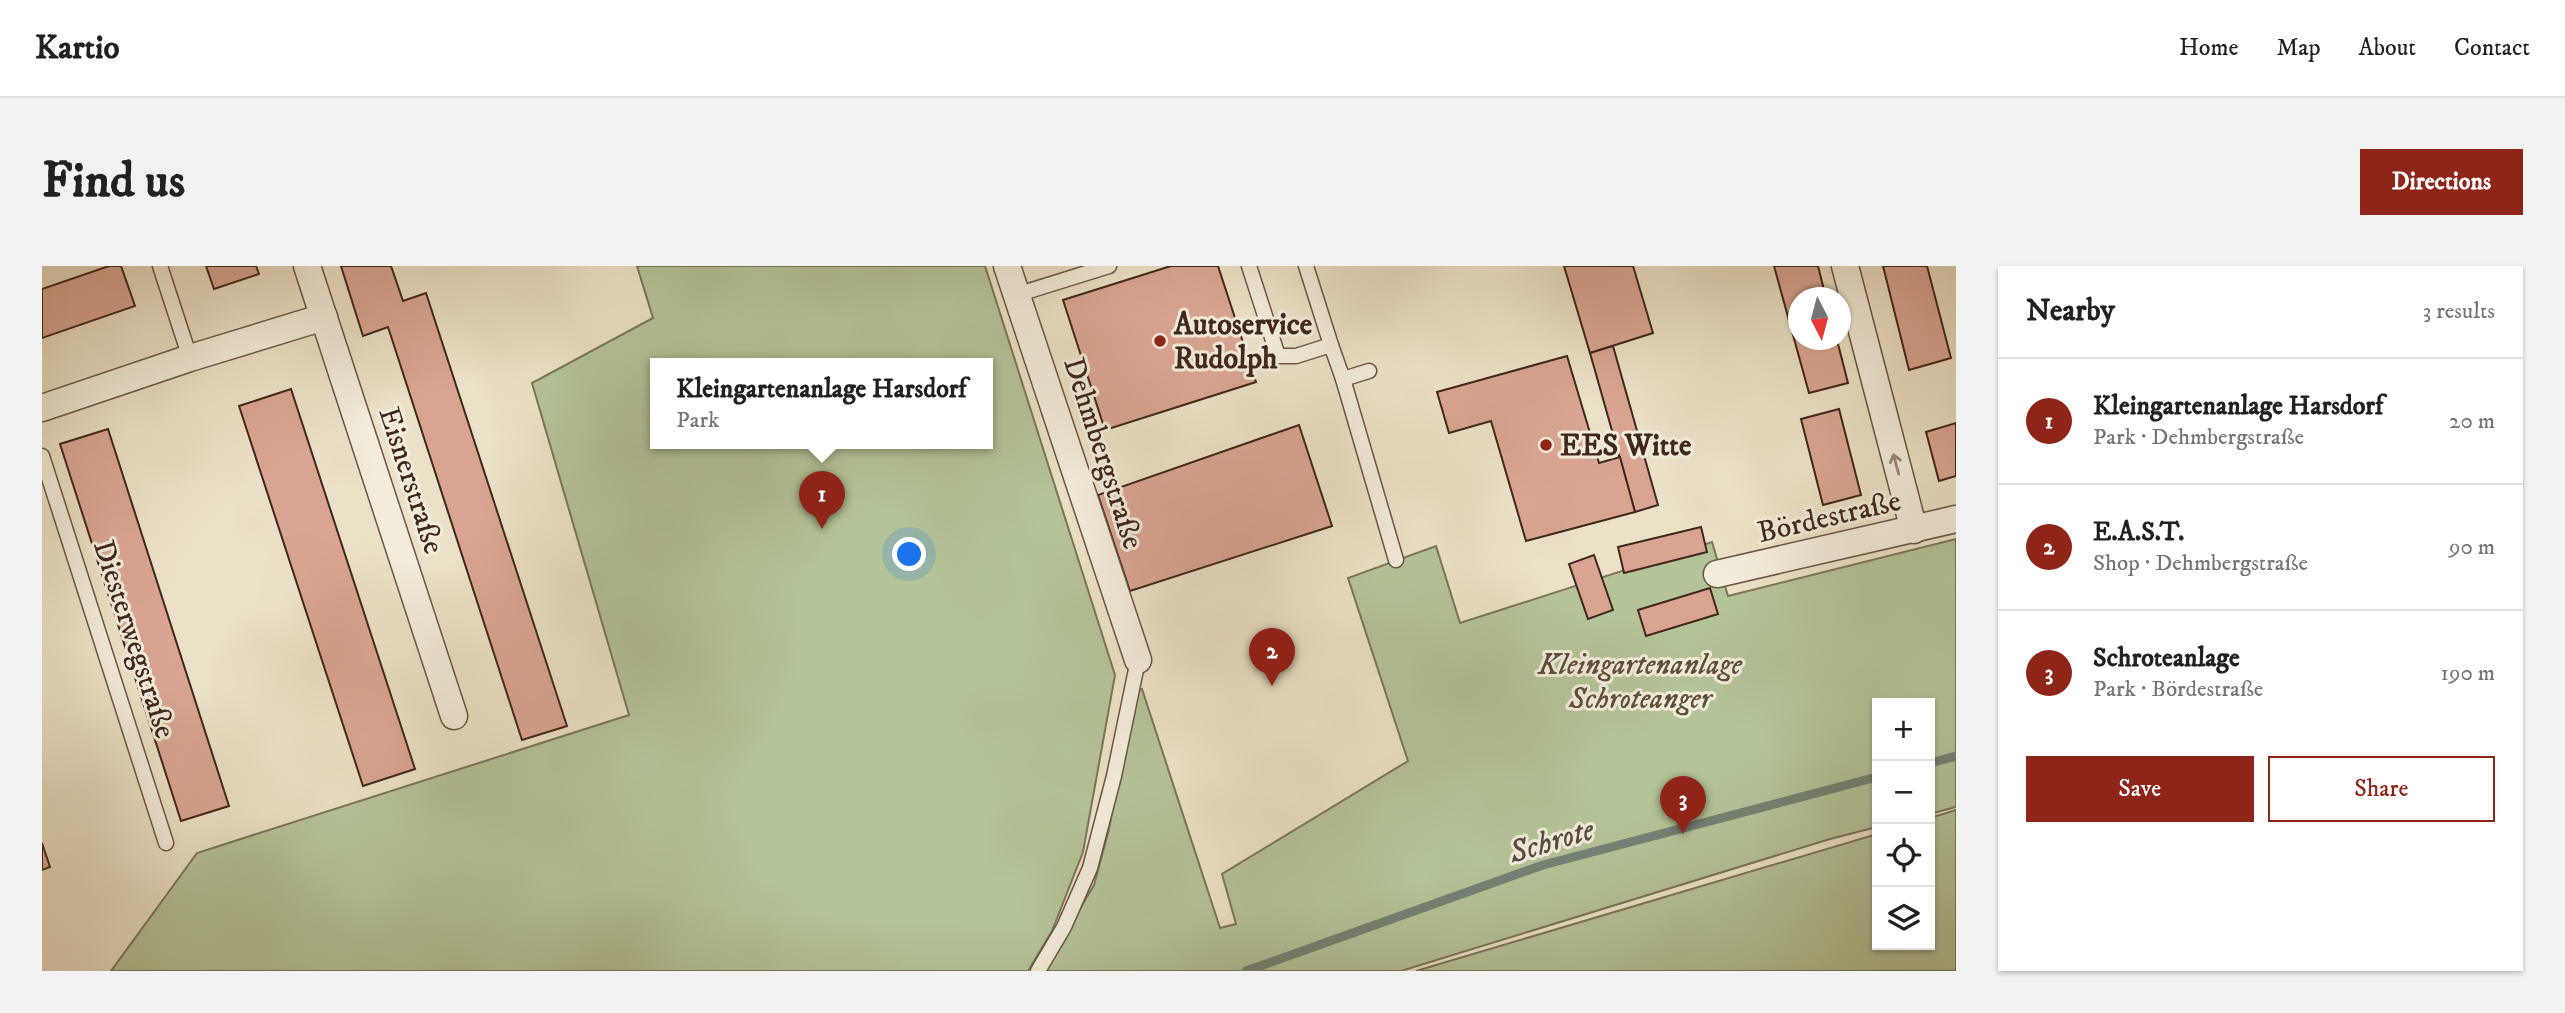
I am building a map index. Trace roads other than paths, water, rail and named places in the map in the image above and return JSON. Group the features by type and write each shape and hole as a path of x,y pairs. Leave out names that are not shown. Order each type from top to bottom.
{"street":[{"name":"Eisnerstraße","path":"307,266 454,716"},
{"name":"Dehmbergstraße","path":"1007,266 1138,660"},
{"path":"1845,266 1914,530"},
{"path":"42,408 190,358 324,317"},
{"name":"Bördestraße","path":"1717,574 1956,519"}],"lane":[{"path":"160,266 190,358"},
{"path":"1016,295 1109,266"},
{"path":"1249,266 1278,356 1296,356 1331,345"},
{"path":"1306,266 1343,379 1396,560"},
{"path":"1343,379 1369,371"},
{"name":"Diesterwegstraße","path":"42,456 166,843"},
{"path":"1038,971 1063,927 1090,869 1114,776 1138,660"}],"waterway":[{"name":"Schrote","path":"1935,762 1956,756"},
{"name":"Schrote","path":"1246,971 1543,865 1872,778"}],"place":[{"name":"Autoservice Rudolph","path":"1160,341"},
{"name":"EES Witte","path":"1546,445"},
{"name":"Kleingartenanlage Harsdorf","path":"822,529"},
{"name":"E.A.S.T.","path":"1272,686"},
{"name":"Schroteanlage","path":"1683,834"}],"park label":[{"name":"Kleingartenanlage Schroteanger","path":"1640,681"}]}
